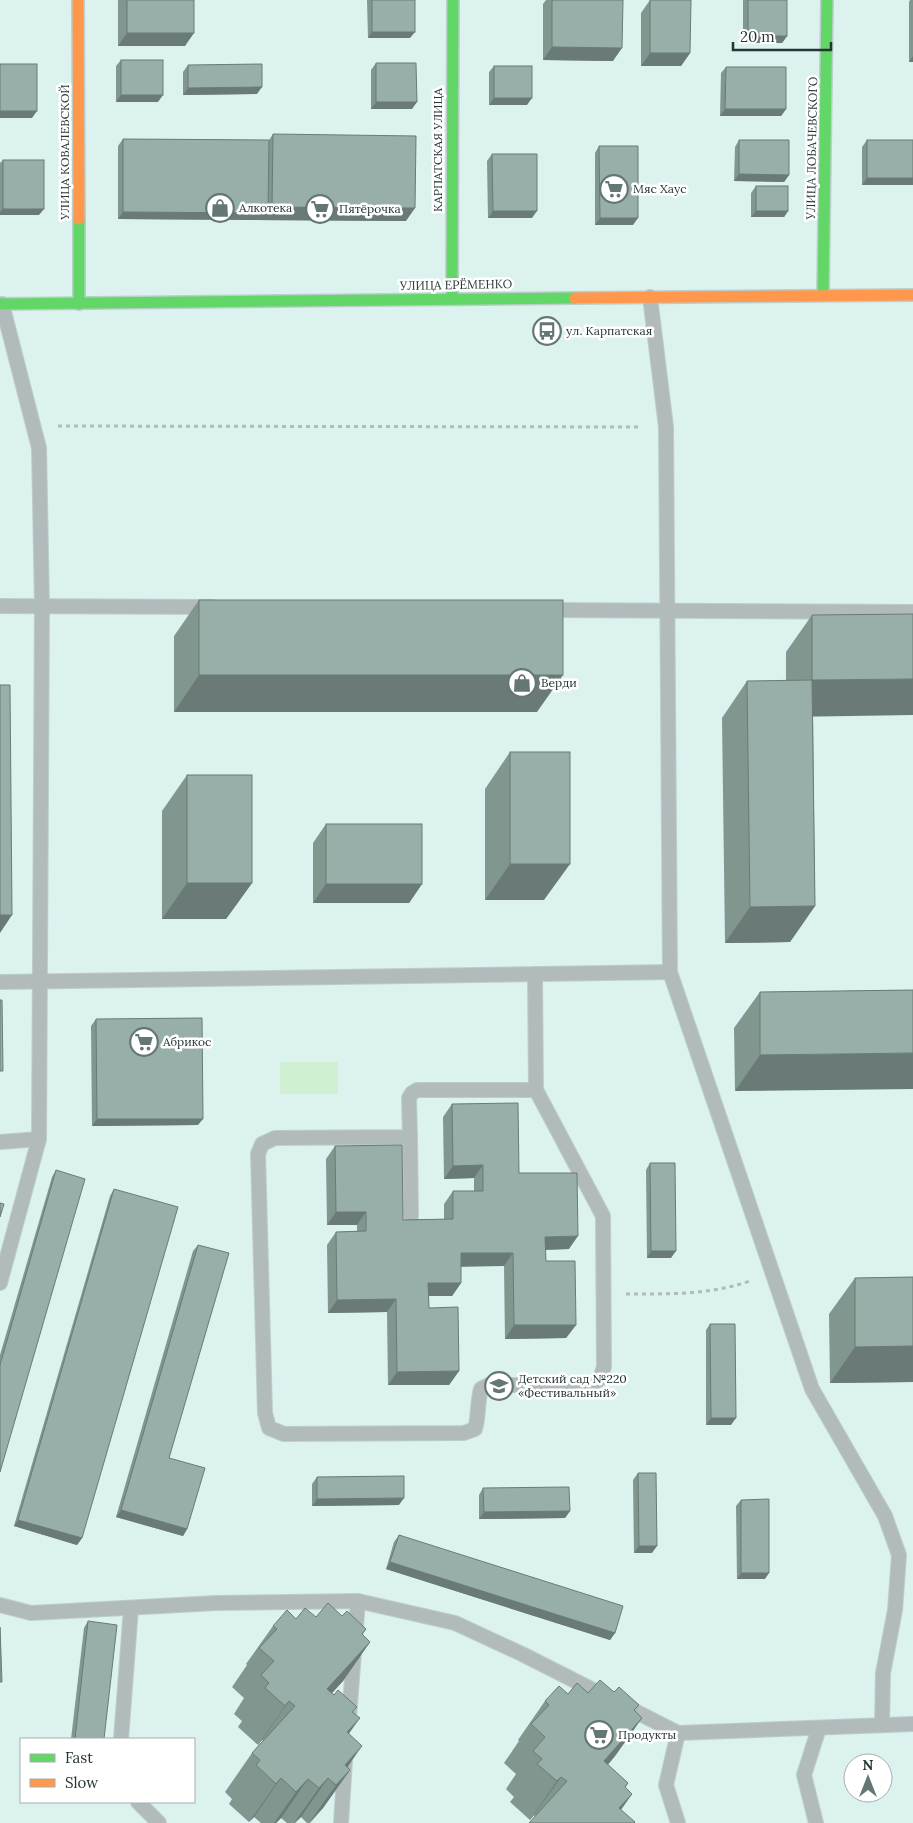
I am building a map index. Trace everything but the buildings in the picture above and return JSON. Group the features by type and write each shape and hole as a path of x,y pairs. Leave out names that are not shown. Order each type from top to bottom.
{"main road":[{"name":"УЛИЦА КОВАЛЕВСКОЙ","path":"78,0 78,304"},
{"name":"КАРПАТСКАЯ УЛИЦА","path":"452,299 453,0"},
{"name":"УЛИЦА ЛОБАЧЕВСКОГО","path":"823,295 827,0"},
{"name":"УЛИЦА ЕРЁМЕНКО","path":"1,304 913,295"}],"lane":[{"path":"650,297 666,427 670,972 812,1389 885,1516 899,1554 894,1610 883,1672 882,1725"},
{"path":"0,1283 39,1139 42,605 39,448 1,304"},
{"path":"0,606 221,607"},
{"path":"528,610 913,612"},
{"path":"0,982 670,972"},
{"path":"410,1137 275,1138 262,1144 258,1154 265,1413 269,1428 284,1434 464,1433 475,1430 478,1420 478,1398 481,1389 489,1385 591,1384 600,1379 604,1367 602,1216 536,1090 535,974"},
{"path":"411,1216 409,1098 412,1093 417,1090 536,1090"},
{"path":"0,1142 39,1139"},
{"path":"0,1606 31,1613 216,1603 358,1601 455,1623 522,1654 678,1733 913,1724"},
{"path":"348,1726 358,1601"},
{"path":"121,1738 130,1608"},
{"path":"816,1823 804,1775 819,1728"},
{"path":"678,1733 666,1785 678,1823"},
{"path":"341,1823 346,1746"},
{"path":"139,1803 159,1823"}],"path":[{"path":"33,426 666,427"},
{"path":"603,1295 695,1293 735,1286 772,1273"}],"green space":[{"path":"280,1062 338,1062 338,1094 280,1094"}],"traffic: fast":[{"path":"452,299 453,0"},
{"path":"823,295 827,0"},
{"path":"79,219 79,304"},
{"path":"0,304 575,298"}],"traffic: slow":[{"path":"78,0 79,219"},
{"path":"575,298 913,295"}],"place":[{"name":"Мяс Хаус","path":"614,189"},
{"name":"Алкотека","path":"220,208"},
{"name":"Пятёрочка","path":"320,209"},
{"name":"ул. Карпатская","path":"547,331"},
{"name":"Верди","path":"522,683"},
{"name":"Абрикос","path":"144,1042"},
{"name":"Детский сад №220 «Фестивальный»","path":"499,1386"},
{"name":"Продукты","path":"599,1735"}]}
